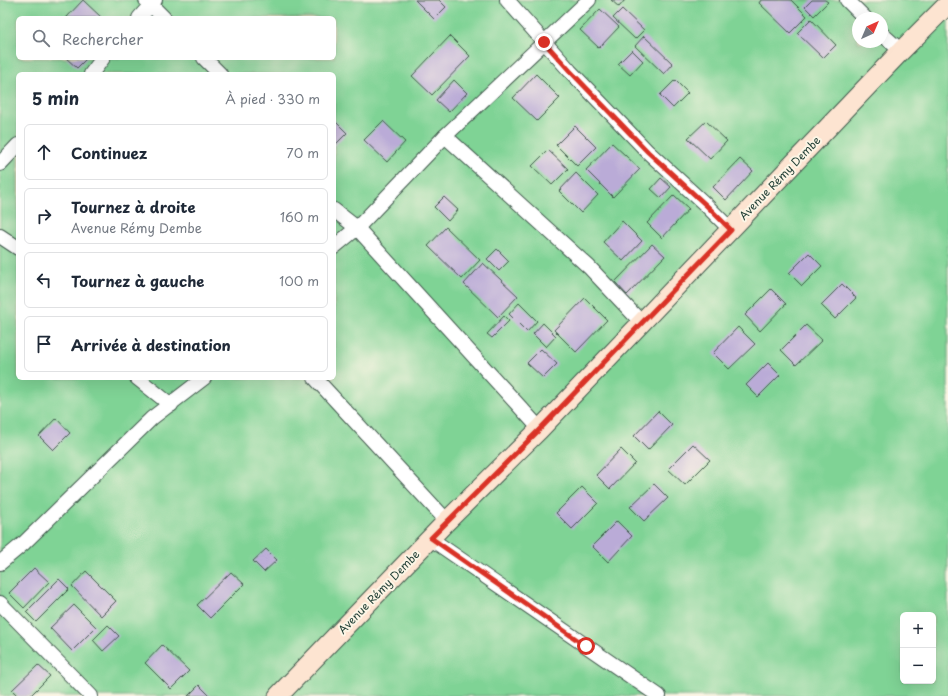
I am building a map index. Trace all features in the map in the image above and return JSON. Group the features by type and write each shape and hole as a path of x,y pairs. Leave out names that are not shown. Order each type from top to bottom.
{"street":[{"path":"507,0 570,71 648,152 731,230"},
{"path":"336,244 357,228 445,136 589,0"},
{"path":"847,0 859,12"},
{"path":"140,16 150,2 162,16"},
{"name":"Avenue Rémy Dembe","path":"278,696 447,521 540,429 901,51 948,4"},
{"path":"888,39 901,51"},
{"path":"92,72 102,60"},
{"path":"206,60 218,72"},
{"path":"445,136 589,267 642,323"},
{"path":"0,164 16,147"},
{"path":"336,212 357,228 540,429"},
{"path":"0,236 16,247"},
{"path":"140,380 171,405"},
{"path":"0,562 24,543 152,418 161,410 171,405 202,380"},
{"path":"317,380 447,521"},
{"path":"431,538 659,696"},
{"path":"0,604 91,696"}],"green space":[{"path":"0,0 948,0 948,696 0,696"}],"building":[{"path":"83,0 100,16 68,16"},
{"path":"415,0 439,0 446,7 434,19"},
{"path":"611,0 625,0 619,7"},
{"path":"761,0 791,0 807,16 790,33 759,3"},
{"path":"812,0 825,0 828,2 814,16 805,7"},
{"path":"600,9 619,27 599,48 580,30"},
{"path":"622,9 644,30 635,39 613,18"},
{"path":"811,19 836,45 823,58 797,33"},
{"path":"450,36 470,56 432,95 412,76"},
{"path":"644,36 673,64 664,74 635,46"},
{"path":"632,50 643,61 630,75 618,64"},
{"path":"68,60 85,60 77,68"},
{"path":"536,74 560,98 537,121 513,98"},
{"path":"454,80 467,93 449,112 436,100"},
{"path":"675,80 688,93 673,108 660,95"},
{"path":"383,121 405,142 387,162 364,140"},
{"path":"706,121 727,141 710,159 688,138"},
{"path":"336,122 347,133 336,144"},
{"path":"575,126 596,147 577,166 556,145"},
{"path":"612,143 640,169 613,197 586,170"},
{"path":"548,150 568,169 552,185 532,166"},
{"path":"740,159 753,171 726,200 713,187"},
{"path":"576,173 598,195 581,213 559,191"},
{"path":"661,178 671,187 661,198 651,189"},
{"path":"674,195 689,209 662,238 647,223"},
{"path":"444,197 458,210 448,221 434,207"},
{"path":"622,221 642,241 623,261 603,242"},
{"path":"446,227 480,260 462,279 428,246"},
{"path":"652,244 665,256 627,295 615,282"},
{"path":"497,249 509,261 499,271 487,259"},
{"path":"809,253 822,266 802,286 789,273"},
{"path":"483,263 518,296 498,317 464,284"},
{"path":"842,284 856,298 835,319 821,305"},
{"path":"771,289 786,304 760,331 745,315"},
{"path":"585,298 607,320 576,352 554,330"},
{"path":"519,303 537,321 527,332 509,314"},
{"path":"504,316 509,321 492,338 487,334"},
{"path":"543,323 556,336 546,347 533,334"},
{"path":"806,325 822,340 796,365 781,350"},
{"path":"738,327 755,344 729,369 713,353"},
{"path":"541,349 557,364 543,378 527,363"},
{"path":"768,363 780,375 758,397 746,385"},
{"path":"658,411 672,425 648,450 634,436"},
{"path":"56,418 70,433 53,450 39,436"},
{"path":"693,444 710,460 685,485 668,469"},
{"path":"621,449 635,463 610,489 596,475"},
{"path":"654,484 668,498 644,521 630,507"},
{"path":"582,487 598,503 572,529 556,513"},
{"path":"617,521 632,536 608,562 592,546"},
{"path":"266,549 277,560 264,572 253,561"},
{"path":"34,568 49,582 24,608 9,593"},
{"path":"86,571 116,601 101,616 72,586"},
{"path":"231,572 244,584 210,618 197,605"},
{"path":"59,579 69,589 36,622 26,612"},
{"path":"74,605 96,627 72,651 50,628"},
{"path":"108,625 119,636 103,651 93,640"},
{"path":"162,645 189,671 171,689 145,663"},
{"path":"38,665 50,676 30,696 18,696 12,690"},
{"path":"199,685 210,696 188,696"}],"route":[{"path":"544,42 648,152 731,230 540,429 431,538 586,646"}]}
